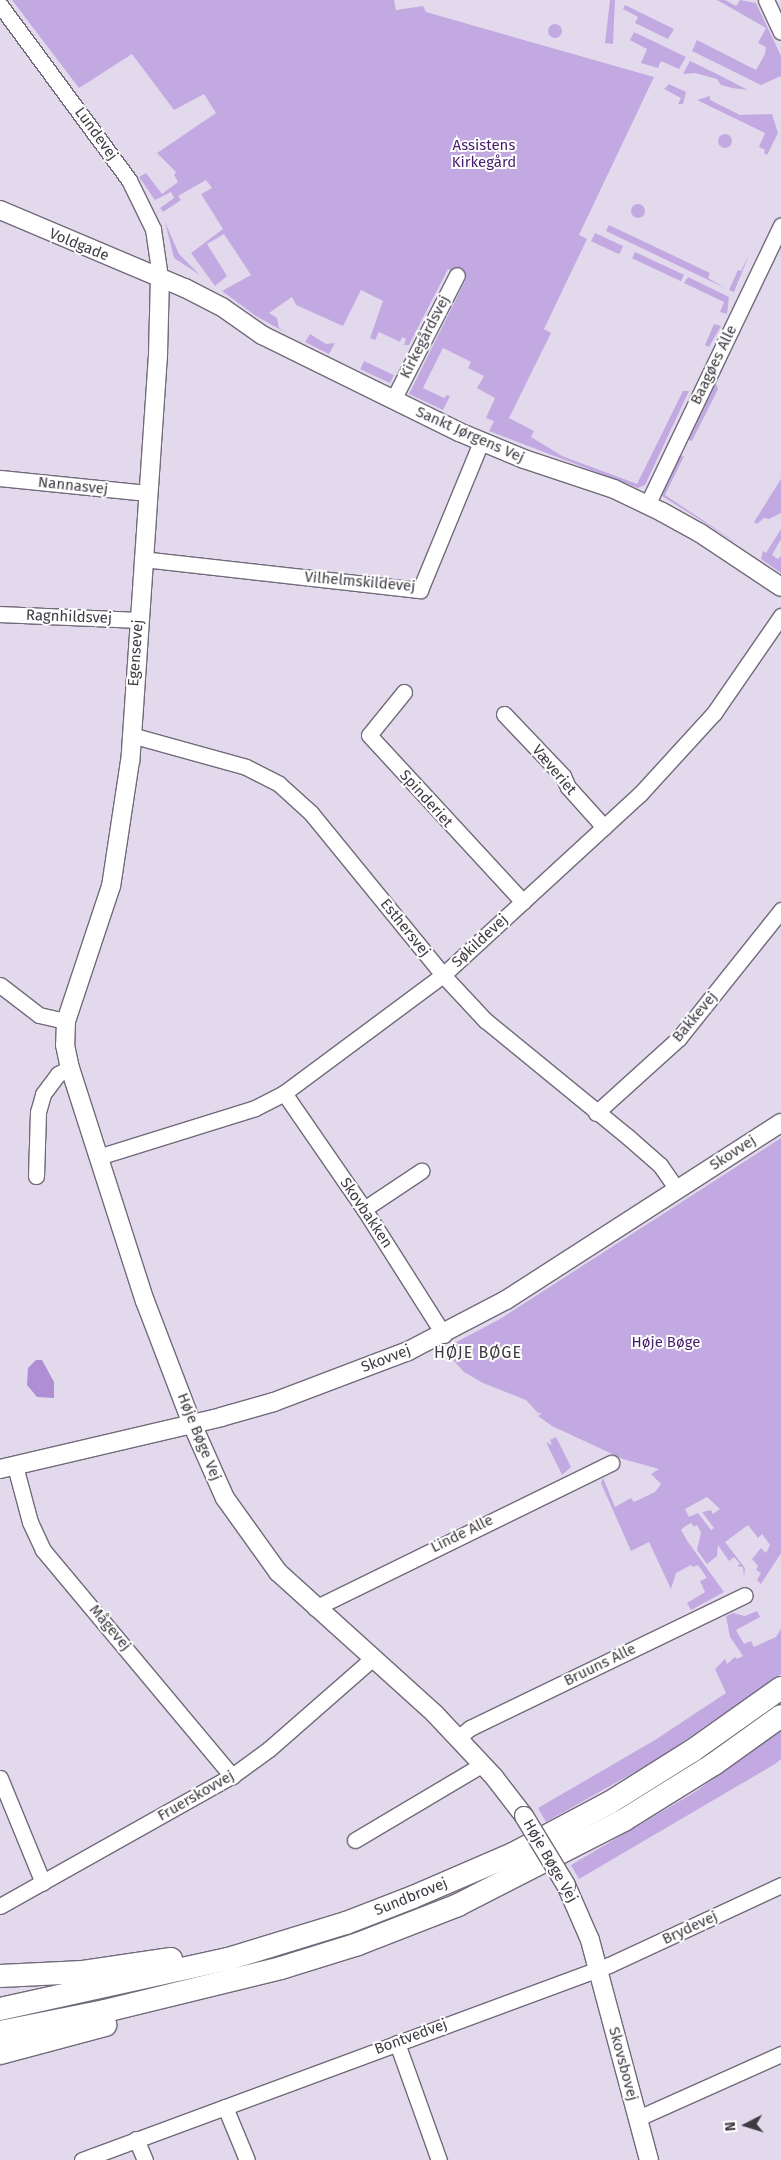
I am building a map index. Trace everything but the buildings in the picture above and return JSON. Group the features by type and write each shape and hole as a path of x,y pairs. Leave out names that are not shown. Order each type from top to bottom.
{"main road":[{"name":"Sundbrovej","path":"0,2009 137,1981 265,1948 381,1910 513,1854 650,1778 781,1688"},
{"name":"Sundbrovej","path":"0,2032 178,1995 358,1944 475,1897 584,1842 698,1775 781,1716"},
{"path":"0,1976 83,1972 204,1952 297,1928 513,1854"},
{"path":"0,2053 267,1981 358,1944"}],"street":[{"path":"766,0 781,32"},
{"name":"Lundevej","path":"0,5 132,184 155,236 160,277"},
{"name":"Voldgade","path":"0,210 68,242 160,277"},
{"name":"Baagøes Alle","path":"647,505 781,226"},
{"name":"Kirkegårdsvej","path":"392,400 457,275"},
{"name":"Sankt Jørgens Vej","path":"160,277 222,307 262,336 481,442 592,481 647,505 700,533 781,587"},
{"name":"Egensevej","path":"66,1022 111,886 121,835 131,735 158,355 160,277"},
{"name":"Vilhelmskildevej","path":"142,560 420,590 481,442"},
{"name":"Nannasvej","path":"0,478 147,493"},
{"name":"Ragnhildsvej","path":"0,614 138,620"},
{"name":"Søkildevej","path":"98,1157 255,1108 284,1092 443,975 640,794 714,713 781,616"},
{"name":"Spinderiet","path":"404,692 369,736 523,902"},
{"name":"Væveriet","path":"504,714 563,776 568,787 604,827"},
{"name":"Esthersvej","path":"131,735 246,767 280,784 311,813 443,975 485,1020 660,1165 678,1189"},
{"name":"Bakkevej","path":"596,1113 679,1038 781,910"},
{"path":"0,985 39,1015 66,1022"},
{"name":"Høje Bøge Vej","path":"66,1022 65,1045 70,1068 145,1301 192,1424 221,1489 238,1519 278,1572 458,1738 483,1764 524,1816 566,1885 582,1918 597,1968"},
{"path":"36,1176 38,1112 44,1094 58,1074 70,1068"},
{"name":"Skovbakken","path":"284,1092 364,1209 444,1335"},
{"name":"Skovvej","path":"8,1468 192,1424 274,1402 444,1335 506,1300 781,1123"},
{"path":"364,1209 421,1171"},
{"name":"Linde Alle","path":"315,1608 610,1463"},
{"name":"Mågevej","path":"8,1468 43,1550 232,1776"},
{"name":"Bruuns Alle","path":"458,1738 479,1723 744,1596"},
{"name":"Fruerskovvej","path":"0,1906 232,1776 268,1749 373,1658"},
{"path":"354,1840 483,1764"},
{"path":"0,1778 43,1883"},
{"name":"Brydevej","path":"597,1968 781,1885"},
{"name":"Bontvedvej","path":"82,2160 597,1968"},
{"name":"Skovsbovej","path":"597,1968 649,2160"},
{"path":"397,2043 439,2160"},
{"path":"638,2118 781,2054"},
{"path":"225,2107 247,2160"},
{"path":"136,2139 145,2160"}],"green space":[{"name":"Assistens Kirkegård","path":"12,0 394,0 396,10 423,6 426,12 654,77 579,235 587,239 544,329 551,333 509,418 534,431 531,437 562,456 637,484 683,391 689,391 645,485 638,488 489,431 494,421 486,418 495,398 477,388 484,376 468,368 471,362 443,348 423,388 444,398 447,395 450,396 443,410 409,394 466,279 448,269 409,345 404,345 406,339 402,337 400,342 379,332 375,340 370,338 383,301 361,290 343,326 296,305 292,297 269,313 277,318 279,328 288,334 256,316 222,291 251,275 224,234 207,244 227,276 215,286 191,253 223,229 201,194 212,188 206,180 178,196 181,200 163,212 160,208 174,198 171,192 155,200 139,177 146,173 162,194 178,182 174,175 176,172 157,153 216,113 204,94 174,110 132,54 79,88"},
{"path":"610,0 615,0 613,44 605,43"},
{"path":"717,0 725,0 736,6 740,0 756,3 781,56 781,76 761,85 692,51 697,40 756,70 765,54 766,47 758,43 766,28"},
{"path":"625,5 674,29 668,39 635,23 638,17 623,9"},
{"path":"552,24 558,24 562,31 558,38 552,38 548,34 548,28"},
{"path":"634,32 686,57 679,69 661,61 658,68 641,63 647,49 630,40"},
{"path":"690,61 748,90 721,85 717,79 695,73 683,74"},
{"path":"669,84 686,92 683,104 678,104 681,98 664,89"},
{"path":"710,96 710,100 740,115 772,114 778,133 767,155 764,153 765,150 759,147 765,133 697,100"},
{"path":"722,134 728,134 732,141 728,148 722,148 718,144 718,138"},
{"path":"635,204 641,204 645,211 641,218 635,218 631,214 631,208"},
{"path":"165,222 179,254 200,275 174,258"},
{"path":"609,225 710,273 708,278 725,288 606,231"},
{"path":"595,233 623,246 619,254 591,241"},
{"path":"635,252 684,275 681,281 632,258"},
{"path":"749,255 734,292 729,290 738,270 741,271"},
{"path":"688,277 729,297 727,314 720,312 724,302 684,283"},
{"path":"714,324 721,326 709,347 705,345"},
{"path":"310,334 326,344 335,343 329,354 305,342"},
{"path":"729,356 716,384 718,389 692,441 689,440 688,435"},
{"path":"364,361 394,375 390,383 360,369"},
{"path":"684,456 665,495 740,545 662,496 661,491 677,457"},
{"path":"781,479 781,513 769,519 764,518 757,524 754,522"},
{"path":"781,529 781,539 772,555 778,559 781,556 781,573 761,559 763,551 766,553"},
{"name":"Høje Bøge","path":"781,1138 781,1553 761,1584 757,1580 761,1573 756,1570 758,1566 752,1559 761,1548 766,1553 770,1545 762,1534 758,1538 748,1525 725,1542 745,1568 744,1577 743,1567 737,1566 740,1564 734,1557 729,1561 718,1545 717,1556 707,1564 697,1550 701,1532 697,1525 694,1527 691,1523 681,1530 724,1592 691,1610 687,1603 705,1592 700,1581 707,1578 698,1565 693,1567 691,1565 676,1573 671,1589 649,1542 631,1551 601,1483 603,1478 615,1507 631,1498 634,1502 655,1492 661,1484 651,1474 659,1469 623,1459 552,1426 538,1416 542,1413 538,1413 526,1400 483,1383 464,1372 453,1360 447,1347 500,1319","holes":["707,1497 720,1509 713,1514 711,1510 702,1512 714,1528 711,1530 698,1513 689,1517 685,1509"]},
{"path":"556,1437 571,1467 562,1475 546,1442 552,1445 550,1440"},
{"path":"757,1611 760,1617 736,1630 744,1644 751,1641 754,1647 776,1637 781,1629 781,1674 658,1759 546,1822 538,1808 655,1740 726,1693 715,1669 725,1659 727,1664 735,1657 737,1659 743,1656 730,1637 726,1616 733,1613 745,1616"},
{"path":"781,1729 781,1759 775,1764 579,1879 571,1865 695,1792"}],"shaded area":[{"path":"36,1360 42,1360 54,1382 54,1398 37,1397 27,1385 28,1368"}],"district":[{"name":"HØJE BØGE","path":"478,1353"}]}
